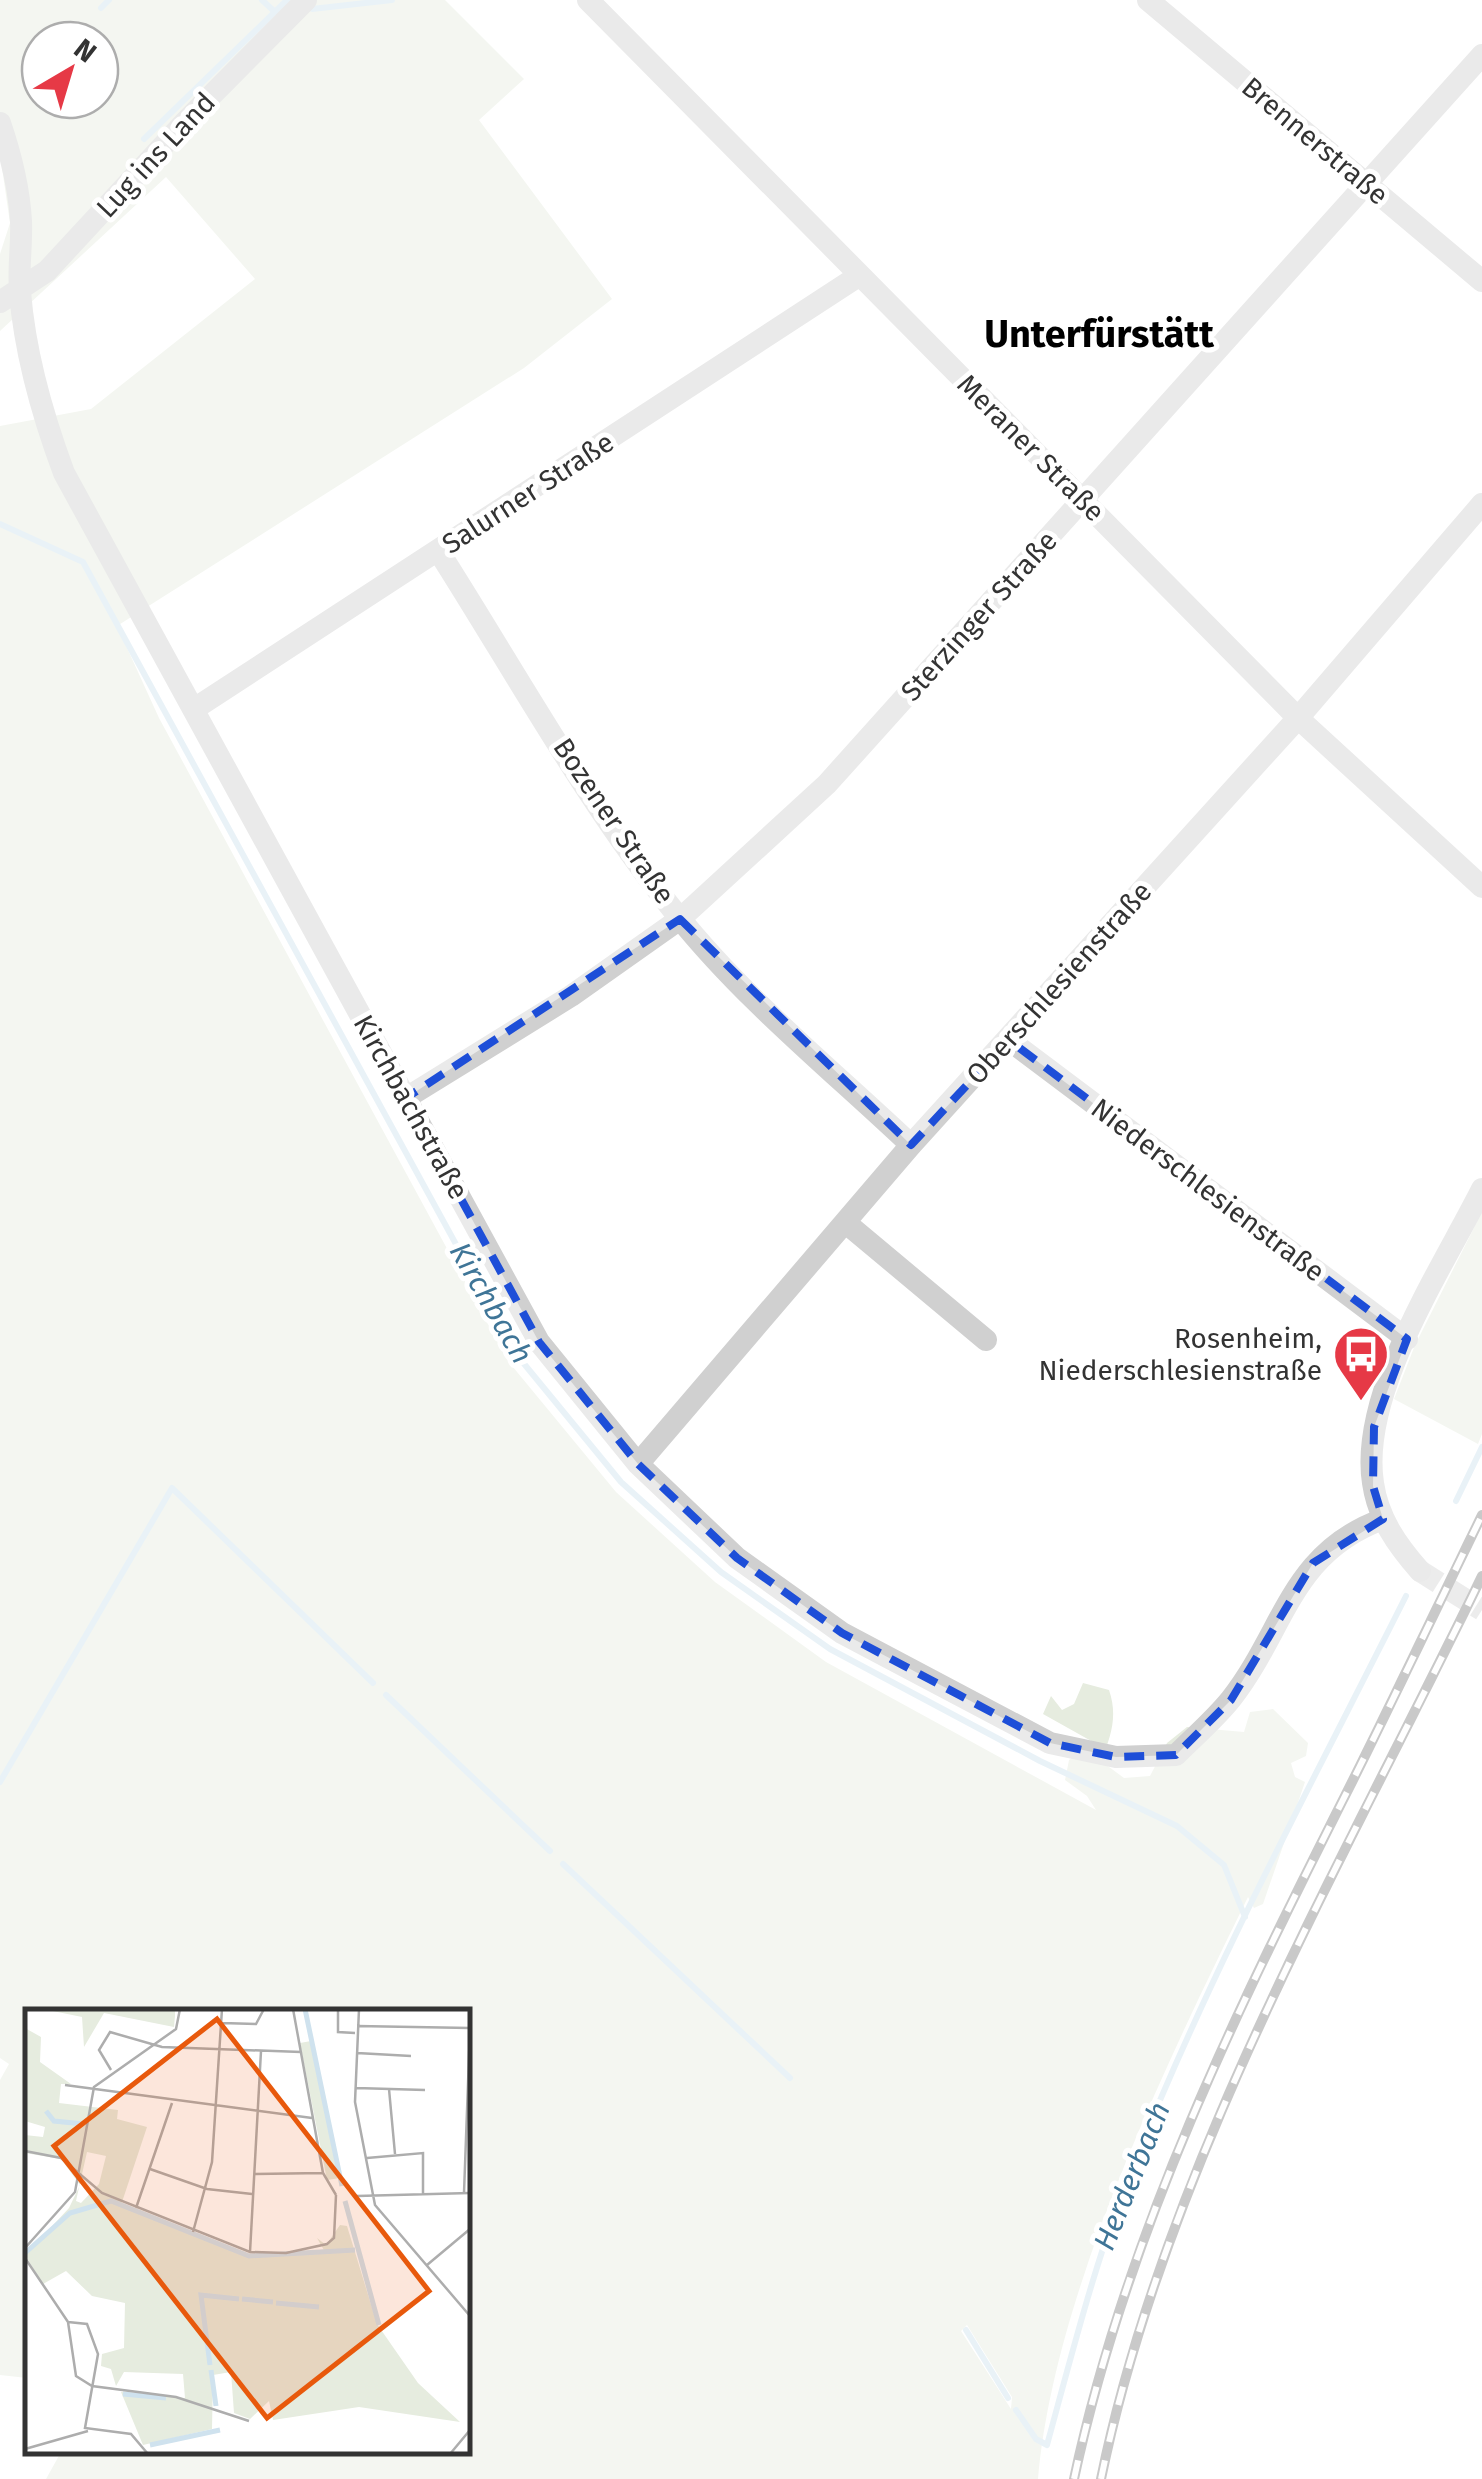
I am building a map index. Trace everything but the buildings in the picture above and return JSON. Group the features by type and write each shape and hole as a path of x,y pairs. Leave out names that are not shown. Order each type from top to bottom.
{"street":[{"name":"Lug ins Land","path":"10,296 47,271 184,122 306,0"},
{"name":"Meraner Straße","path":"588,0 1298,718 1482,887"},
{"name":"Brennerstraße","path":"1148,0 1482,281"},
{"name":"Sterzinger Straße","path":"406,1098 570,996 680,918 827,784 1482,55"},
{"name":"Kirchbachstraße","path":"0,123 13,158 21,220 10,296 41,411 64,473 539,1342 638,1464 737,1558 842,1633 1050,1743 1116,1757 1176,1755 1231,1700 1313,1563 1339,1540 1383,1519"},
{"name":"Salurner Straße","path":"194,709 860,275"},
{"name":"Oberschlesienstraße","path":"638,1464 911,1146 1298,718 1482,504"},
{"name":"Bozener Straße","path":"439,552 638,864 680,918 727,970 911,1146"},
{"name":"Niederschlesienstraße","path":"1009,1040 1407,1339"},
{"path":"1420,1571 1383,1519 1373,1486 1374,1427 1407,1339 1482,1189"},
{"path":"846,1223 986,1340"}],"highlighted area":[{"path":"680,919 911,1145 1009,1040 1407,1339 1374,1427 1373,1486 1383,1519 1313,1563 1231,1700 1176,1755 1116,1757 1050,1743 842,1633 737,1558 638,1464 539,1342 406,1098"}],"shaded area":[{"path":"0,0 445,0 524,79 479,120 612,299 524,368 117,626 159,718 508,1361 616,1492 715,1582 826,1662 1096,1810 1087,1796 1065,1780 1069,1760 1093,1742 1043,1714 1051,1696 1062,1710 1074,1704 1083,1683 1109,1690 1112,1726 1101,1761 1124,1778 1150,1776 1167,1743 1187,1727 1244,1732 1250,1712 1273,1709 1308,1743 1306,1756 1291,1763 1295,1777 1305,1782 1263,1904 1254,1908 1248,1897 1118,2181 1066,2334 1048,2408 1038,2479 46,2479 60,2454 470,2454 470,2009 25,2009 25,2378 0,2375 0,2080 9,2064 0,2058 0,426 91,409 255,279 166,177 0,331 0,254 10,223 0,154","holes":["967,2325 1012,2397 1011,2409 961,2331"]},
{"path":"1482,1212 1482,1434 1478,1444 1394,1399 1415,1345"}],"waterway":[{"path":"101,8 109,0"},
{"path":"262,0 275,12"},
{"path":"144,139 287,0"},
{"path":"312,9 392,0"},
{"name":"Kirchbach","path":"0,524 83,562 516,1354 621,1482 721,1572 830,1649 1040,1761 1177,1826 1224,1865 1245,1917"},
{"path":"1456,1501 1482,1447"},
{"path":"0,1782 172,1488 373,1683"},
{"name":"Herderbach","path":"1016,2410 1036,2439 1047,2445 1108,2232 1164,2090 1264,1876 1406,1596"},
{"path":"386,1695 550,1851"},
{"path":"563,1864 790,2078"},
{"path":"966,2330 1008,2398"}],"tunnel":[{"path":"1420,1571 1482,1610"}],"railway":[{"path":"1074,2479 1124,2297 1191,2121 1269,1950 1482,1515"},
{"path":"1101,2479 1130,2362 1168,2246 1213,2131 1317,1905 1482,1576"}],"place":[{"name":"Rosenheim, Niederschlesienstraße","path":"1361,1403"}],"district":[{"name":"Unterfürstätt","path":"1099,334"}]}
